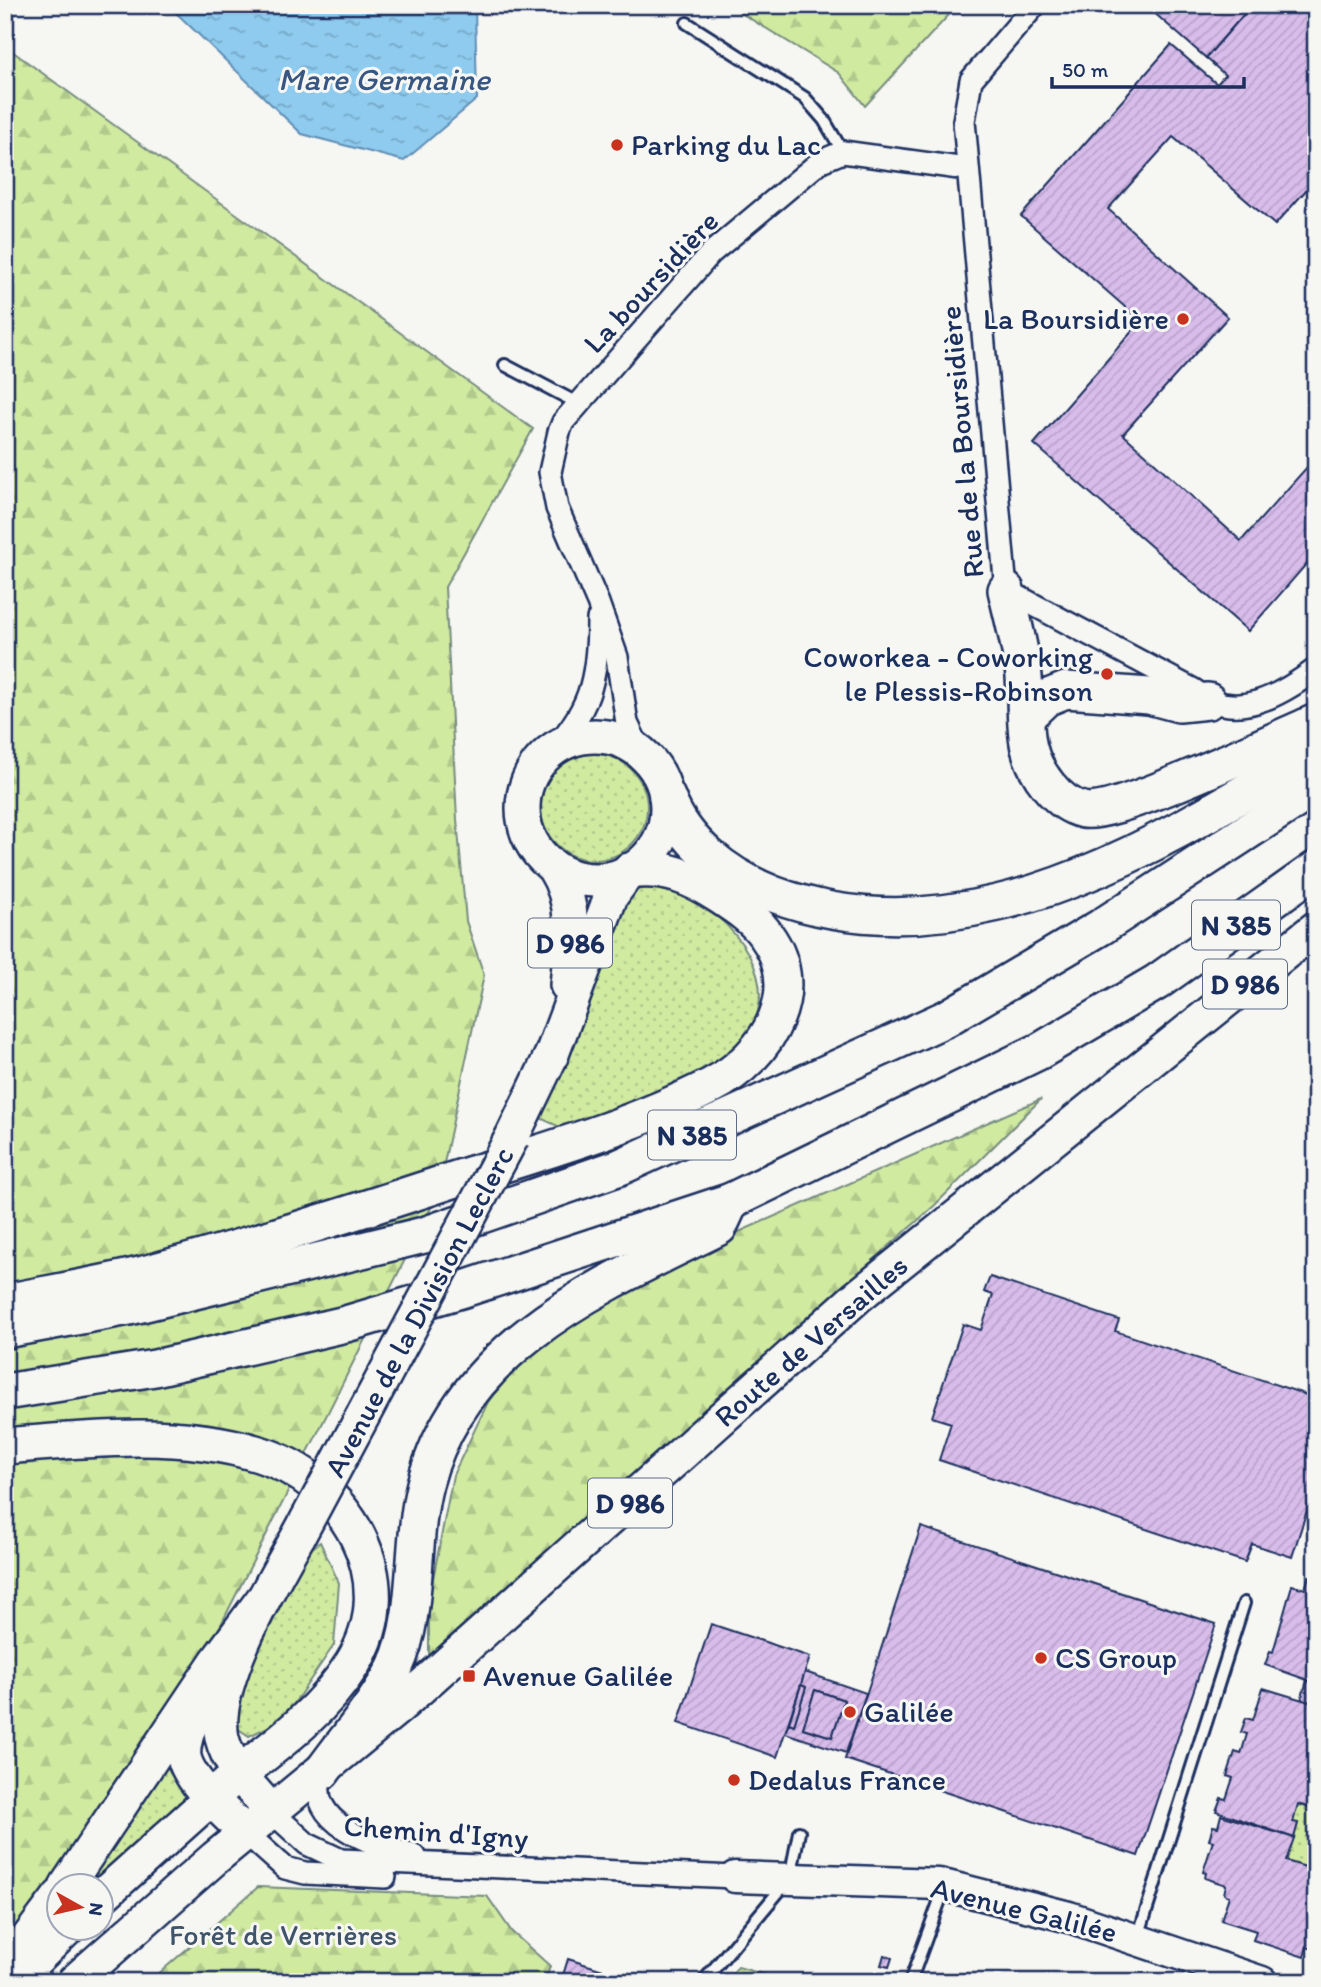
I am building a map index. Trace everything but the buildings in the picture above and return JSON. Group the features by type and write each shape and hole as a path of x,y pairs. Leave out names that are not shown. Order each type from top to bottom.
{"highway":[{"path":"1006,590 1023,667 1028,746 1035,766 1066,802 1083,810 1105,810 1220,765 1316,722"},
{"path":"1027,716 1045,698 1066,690 1150,696 1179,704 1208,702"},
{"path":"667,797 681,829 714,859 760,888 795,901 841,910 917,915 953,913 996,906 1041,893 1131,856 1316,748"},
{"name":"N 385","path":"5,1330 129,1307 424,1235 620,1167 947,1018 1101,927 1316,787"},
{"path":"5,1302 142,1274 303,1228 567,1144 654,1113 730,1075 762,1047 772,1032 779,1012 780,968 774,948 744,912 690,878 660,869 629,871"},
{"name":"N 385","path":"5,1392 155,1368 346,1324 489,1281 731,1201 1040,1051 1157,982 1316,869"},
{"path":"322,1772 394,1668 406,1629 425,1484 450,1425 472,1390 527,1333 566,1306 719,1227 731,1201"},
{"path":"5,1446 156,1440 228,1447 283,1462 320,1486 343,1509 365,1549 371,1572 371,1613 366,1634 355,1660 323,1703 278,1744 240,1773"}],"main road":[{"path":"598,736 626,743 641,753 661,779 667,797 667,817 660,838 648,855 629,871 610,879 573,878 554,868 530,842 524,826 526,788 533,771 545,757 566,743 598,736"},
{"name":"Avenue de la Division Leclerc","path":"554,868 569,901 571,924 563,1021"},
{"name":"Avenue de la Division Leclerc","path":"263,1599 540,1082 581,981 611,896 629,871"},
{"name":"Route de Versailles","path":"322,1772 587,1541 857,1297 1316,928"},
{"path":"263,1599 227,1685 223,1705 222,1738 240,1773 273,1813"},
{"name":"D 986","path":"76,1871 217,1661 263,1599"},
{"path":"217,1661 188,1728 185,1746 190,1770 247,1834"},
{"name":"D 986","path":"74,1982 215,1858 322,1772"},
{"path":"116,1883 240,1773"},
{"name":"Avenue Galilée","path":"735,1877 945,1886 1069,1917 1262,1982"},
{"path":"5,1969 46,1915"},
{"path":"12,1982 54,1941"}],"street":[{"name":"Rue de la Boursidière","path":"1035,5 971,80 964,121 1006,590 1194,690 1208,702 1242,705 1260,702 1297,683 1316,669"},
{"path":"843,152 967,169"},
{"name":"La boursidière","path":"641,753 626,723 617,657 598,603 556,508 550,472 559,432 579,404 711,253 821,162 843,152"},
{"name":"La boursidière","path":"545,757 570,732 593,684 598,658 598,603"},
{"path":"322,1772 318,1783 319,1802 334,1822 373,1842 405,1854 466,1866"},
{"name":"Chemin d'Igny","path":"273,1813 300,1840 328,1856 361,1862 568,1871"},
{"path":"247,1834 277,1865 305,1873 420,1878 512,1868"},
{"name":"Avenue Galilée","path":"568,1871 735,1877"}],"lane":[{"path":"687,23 805,98 824,120 843,152"},
{"path":"505,365 579,404"},
{"path":"1137,1939 1244,1603"},
{"path":"703,1982 790,1878 799,1832"},
{"path":"910,1982 945,1886"}],"green space":[{"path":"728,5 958,5 865,106 839,73"},
{"path":"5,46 533,429 445,587 457,819 466,921 484,975 437,1196 181,1704 60,1871 46,1871 46,1890 5,1947"},
{"path":"594,754 614,758 631,770 643,787 647,807 643,827 631,844 614,856 594,860 574,856 557,844 545,827 541,807 545,787 557,770 574,758"},
{"path":"656,885 696,900 717,916 735,935 749,955 758,976 760,998 755,1020 742,1041 704,1071 644,1098 562,1128 538,1117 615,914 633,891"},
{"path":"1041,1099 934,1206 429,1656 429,1600 453,1475 488,1402 520,1362 597,1309 698,1250"},
{"path":"320,1542 339,1583 334,1645 293,1705 272,1725 249,1736 237,1728 234,1710 241,1687 306,1553"},
{"path":"161,1762 174,1764 183,1792 191,1801 115,1871 87,1871"},
{"path":"1316,1795 1316,1877 1307,1873 1308,1869 1286,1861 1298,1824 1293,1822 1298,1804 1310,1808"},
{"name":"Forêt de Verrières","path":"258,1887 487,1896 512,1932 550,1966 545,1982 149,1982"},
{"path":"738,1967 790,1982 715,1982 720,1975 728,1977"}],"water":[{"name":"Mare Germaine","path":"168,5 475,5 477,99 404,161 302,134"}],"place":[{"name":"Parking du Lac","path":"617,145"},
{"name":"La Boursidière","path":"1183,319"},
{"name":"Coworkea - Coworking le Plessis-Robinson","path":"1107,674"},
{"name":"CS Group","path":"1041,1658"},
{"name":"Avenue Galilée","path":"469,1676"},
{"name":"Galilée","path":"850,1712"},
{"name":"Dedalus France","path":"734,1780"}]}
